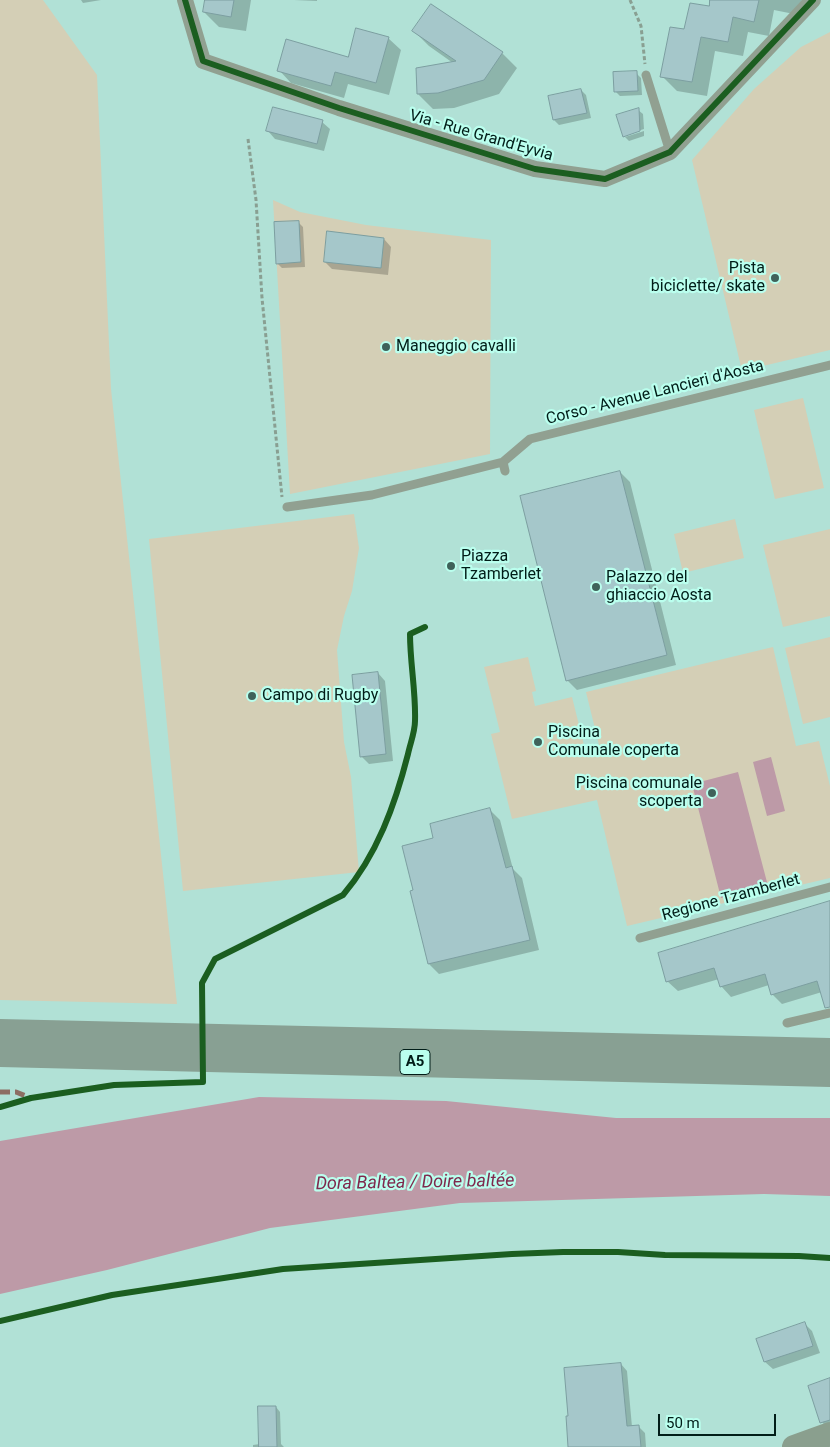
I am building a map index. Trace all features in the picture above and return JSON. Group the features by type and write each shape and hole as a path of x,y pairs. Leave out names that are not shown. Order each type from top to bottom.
{"highway":[{"name":"A5","path":"0,1033 830,1052"},
{"name":"A5","path":"0,1053 830,1073"}],"main road":[{"path":"794,1447 830,1434"}],"street":[{"name":"Via - Rue Grand'Eyvia","path":"185,0 203,61 340,108 516,164 535,169 605,179 670,152 813,0"}],"lane":[{"path":"646,75 670,152"},
{"name":"Corso - Avenue Lancieri d'Aosta","path":"287,507 372,495 504,467 530,439 830,365"},
{"name":"Regione Tzamberlet","path":"640,938 830,887"},
{"path":"787,1023 830,1013"}],"path":[{"path":"630,0 641,26 646,75"},
{"path":"248,139 256,200 262,298 281,488 282,497 287,507"}],"shaded area":[{"path":"0,0 43,0 97,75 111,389 177,1004 0,1000"},
{"name":"Pista biciclette/ skate","path":"830,32 830,350 742,371 692,160 754,89 801,47"},
{"name":"Maneggio cavalli","path":"273,200 300,212 366,225 491,240 490,454 290,494"},
{"path":"803,398 824,488 775,499 754,410"},
{"name":"Campo di Rugby","path":"354,514 359,548 352,591 344,616 337,650 344,742 351,777 359,872 183,891 149,539"},
{"path":"735,519 744,558 683,573 674,534"},
{"path":"830,529 830,616 783,627 763,545"},
{"path":"830,637 830,717 803,724 785,648"},
{"name":"Piscina comunale scoperta","path":"773,647 796,746 819,741 830,786 830,878 627,926 597,800 512,819 491,734 500,732 484,667 528,657 536,691 532,692 535,706 572,697 585,749 599,745 586,692"}],"water":[{"path":"771,757 785,811 767,816 753,762"},
{"path":"738,772 768,886 721,898 692,784"},
{"name":"Dora Baltea / Doire baltée","path":"259,1097 446,1101 616,1118 830,1118 830,1196 764,1194 460,1203 270,1228 107,1270 0,1294 0,1141"}],"building":[{"path":"205,0 234,0 231,17 203,12"},
{"path":"710,0 759,0 754,22 733,17 728,42 701,37 692,82 660,77 670,27 684,29 690,3 709,6"},
{"path":"431,4 503,52 484,80 438,93 417,94 416,68 456,61 412,31"},
{"path":"356,28 389,37 376,83 335,72 331,86 277,71 286,39 348,57"},
{"path":"637,71 638,91 614,92 613,72"},
{"path":"581,89 587,113 553,120 548,96"},
{"path":"273,107 323,120 317,144 266,131"},
{"path":"639,108 640,131 623,137 616,115"},
{"path":"299,221 301,262 276,264 274,222"},
{"path":"327,231 384,238 381,268 324,262"},
{"name":"Palazzo del ghiaccio Aosta","path":"620,471 667,655 566,681 520,496"},
{"path":"378,672 386,754 360,757 352,675"},
{"path":"490,808 506,868 512,866 530,940 428,964 410,891 413,890 402,846 433,838 430,824"},
{"path":"830,901 830,1007 825,1008 817,981 771,995 765,974 720,987 714,968 666,982 658,953"},
{"path":"805,1322 813,1346 764,1362 756,1339"},
{"path":"621,1363 627,1426 639,1425 641,1447 568,1447 566,1416 568,1416 564,1368"},
{"path":"830,1378 830,1420 820,1423 808,1386"},
{"path":"258,1406 276,1406 277,1447 259,1447"}],"marked path":[{"path":"0,1092 16,1092 31,1098"}],"cycle path":[{"path":"185,0 203,61 339,108 535,169 605,179 670,152 813,0"},
{"path":"0,1107 31,1098 114,1085 203,1082 202,983 215,959 343,895 355,880 375,846 391,810 414,729 415,699 410,634 425,627"},
{"path":"0,1321 112,1295 283,1269 563,1252 830,1258"}],"place":[{"name":"Pista biciclette/ skate","path":"775,278"},
{"name":"Maneggio cavalli","path":"386,347"},
{"name":"Piazza Tzamberlet","path":"451,566"},
{"name":"Palazzo del ghiaccio Aosta","path":"596,587"},
{"name":"Campo di Rugby","path":"252,696"},
{"name":"Piscina Comunale coperta","path":"538,742"},
{"name":"Piscina comunale scoperta","path":"712,793"}]}
